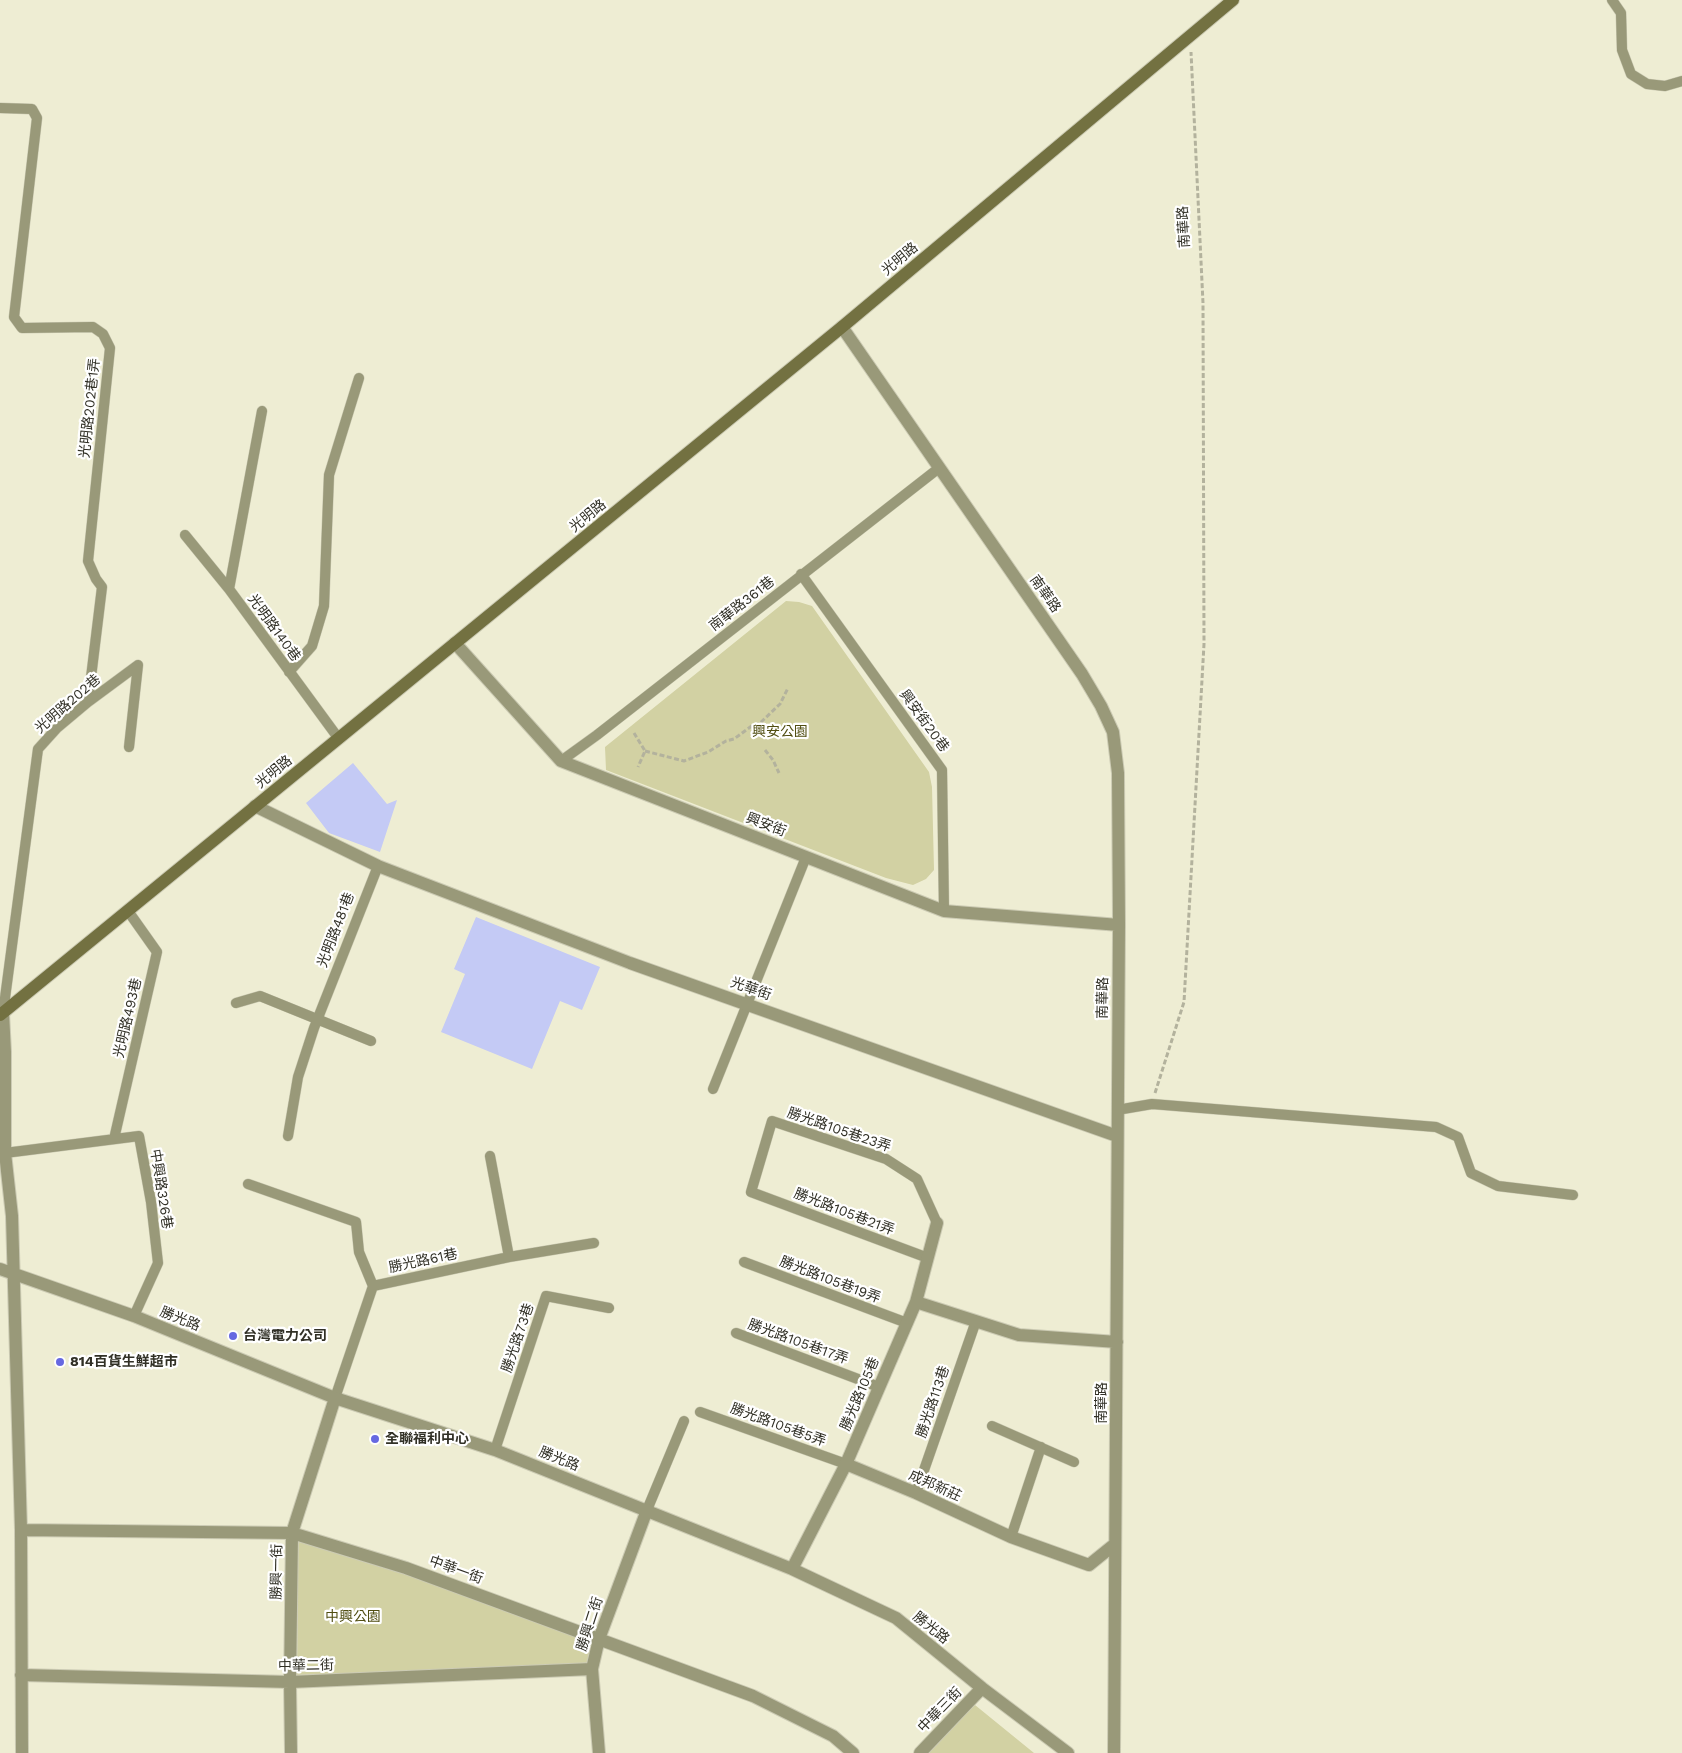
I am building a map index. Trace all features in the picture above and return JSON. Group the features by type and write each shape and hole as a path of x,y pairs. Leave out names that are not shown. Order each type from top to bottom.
{"main road":[{"name":"光明路","path":"2,1014 842,327 1233,0"}],"street":[{"name":"南華路","path":"842,327 1082,674 1101,706 1113,732 1118,773 1119,925 1114,1753"},
{"name":"興安街","path":"455,643 561,761 944,911 1119,925"},
{"path":"256,806 378,866"},
{"name":"光華街","path":"378,866 630,963 1117,1136"},
{"path":"2,1014 5,1052 5,1153 12,1216 21,1530 22,1753"},
{"name":"勝光路105巷","path":"792,1569 846,1464 916,1302 937,1223"},
{"name":"勝光路","path":"0,1269 134,1316 335,1398 495,1450 792,1569 896,1618 982,1688 1068,1753"},
{"path":"916,1302 1019,1335 1117,1342"},
{"name":"勝興一街","path":"291,1753 292,1533 335,1398"},
{"name":"成邦新莊","path":"846,1464 916,1493 1011,1537 1089,1565 1116,1544"},
{"name":"勝興二街","path":"599,1753 592,1669 599,1639 647,1510"},
{"name":"中華一街","path":"21,1530 292,1533 406,1568 753,1696 834,1736 853,1753"},
{"name":"中華二街","path":"21,1675 290,1682 592,1669"},
{"name":"中華三街","path":"920,1753 982,1688"}],"lane":[{"path":"1612,0 1621,13 1622,50 1631,74 1647,84 1665,86 1682,81"},
{"name":"光明路202巷1弄","path":"0,108 32,109 37,118 14,317 22,328 93,328 103,334 110,348 88,561 102,587 88,702"},
{"path":"289,672 312,646 324,606 329,475 359,378"},
{"path":"229,589 262,411"},
{"name":"南華路361巷","path":"561,761 597,735 939,468"},
{"name":"光明路140巷","path":"185,535 229,589 340,739"},
{"name":"興安街20巷","path":"801,574 942,770 944,911"},
{"name":"光明路202巷","path":"2,1014 38,749 57,728 88,702 138,666 129,746"},
{"path":"713,1089 806,857"},
{"name":"光明路481巷","path":"288,1136 298,1077 318,1020 378,866"},
{"name":"光明路493巷","path":"114,1139 157,952 128,911"},
{"path":"236,1003 260,996 371,1041"},
{"path":"1117,1110 1152,1104 1436,1126 1458,1137 1471,1173 1498,1186 1573,1195"},
{"name":"勝光路105巷23弄","path":"751,1192 772,1121 886,1159 917,1178 937,1223"},
{"name":"中興路326巷","path":"5,1153 139,1136 151,1202 158,1263 134,1316"},
{"path":"490,1156 509,1257"},
{"path":"248,1184 356,1222 359,1252 373,1286"},
{"name":"勝光路105巷21弄","path":"751,1192 928,1258"},
{"name":"勝光路61巷","path":"335,1398 373,1286 509,1257 594,1243"},
{"name":"勝光路105巷19弄","path":"744,1262 906,1323"},
{"name":"勝光路73巷","path":"495,1450 546,1296 610,1308"},
{"name":"勝光路113巷","path":"916,1493 976,1321"},
{"name":"勝光路105巷17弄","path":"736,1334 879,1387"},
{"name":"勝光路105巷5弄","path":"700,1412 846,1464"},
{"path":"647,1510 684,1421"},
{"path":"992,1426 1074,1462"},
{"path":"1011,1537 1041,1448"}],"path":[{"name":"南華路","path":"1152,1104 1184,1002 1204,644 1203,303 1190,35"},
{"path":"634,733 645,751 684,761 708,752 726,741 734,739 753,725 760,724 780,704 788,688"},
{"path":"765,750 773,760 779,773"},
{"path":"638,767 645,751"}],"green space":[{"name":"興安公園","path":"786,601 812,606 929,772 932,787 934,870 926,879 913,885 886,878 606,770 605,747"},
{"name":"中興公園","path":"298,1540 407,1575 593,1643 587,1665 297,1675"},
{"path":"975,1705 1034,1753 926,1753"}],"building":[{"path":"353,763 387,804 397,800 380,852 329,833 306,803"},
{"path":"476,917 600,967 582,1010 560,1001 532,1069 441,1032 465,974 454,969"}],"place":[{"name":"台灣電力公司","path":"233,1336"},
{"name":"814百貨生鮮超市","path":"60,1362"},
{"name":"全聯福利中心","path":"375,1439"}]}
